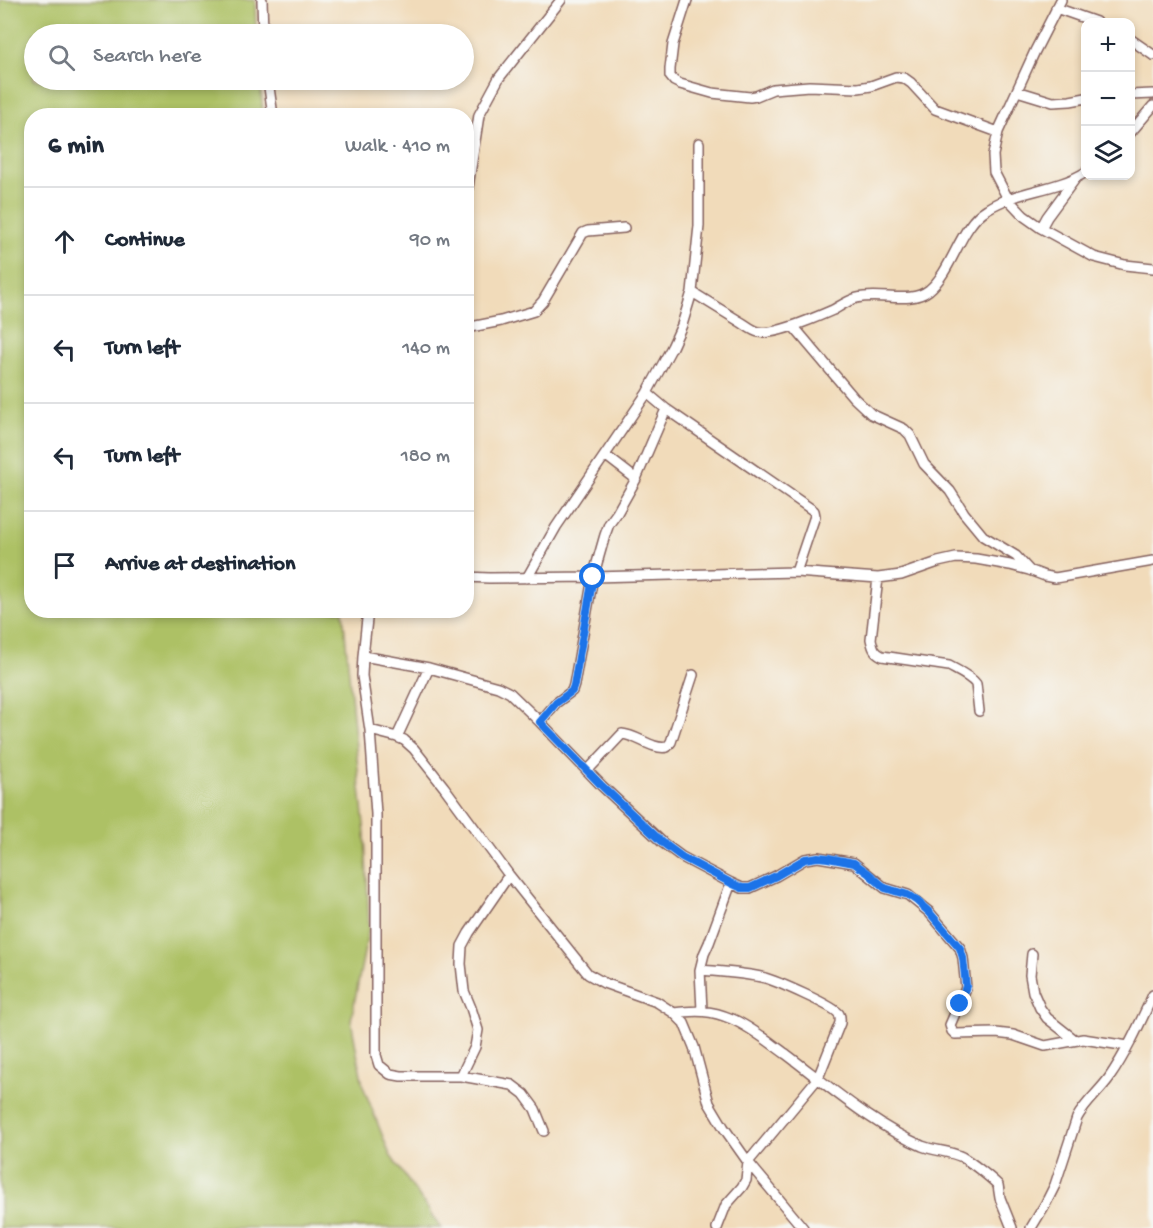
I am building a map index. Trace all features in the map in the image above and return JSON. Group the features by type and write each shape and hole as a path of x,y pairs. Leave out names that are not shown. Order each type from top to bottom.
{"street":[{"path":"262,0 263,24"},
{"path":"687,0 673,44 670,69 670,76 680,84 712,93 750,97 773,89 858,88 896,77 904,78 935,109 998,132"},
{"path":"474,148 479,115 499,78 557,1"},
{"path":"1088,18 1059,4 998,132 993,155 994,172 1008,199 1024,216 1041,228 1094,257 1125,265 1153,268"},
{"path":"1135,42 1153,55"},
{"path":"269,90 272,108"},
{"path":"1017,91 1053,102 1081,99"},
{"path":"1135,95 1153,94"},
{"path":"1135,128 1153,106"},
{"path":"527,578 556,527 647,393 682,325 692,292 699,226 699,142"},
{"path":"692,292 758,332 771,333 823,314 856,298 918,296 936,282 975,219 986,209 1008,199 1081,175"},
{"path":"1041,228 1075,179"},
{"path":"474,326 501,321 534,310 543,301 584,233 624,228"},
{"path":"793,326 854,398 871,414 904,429 910,435 924,464 950,491 983,536 1016,556 1029,570"},
{"path":"647,393 666,409 814,511 815,516 796,572"},
{"path":"540,722 556,703 572,691 593,577 609,524 636,479 666,409"},
{"path":"605,455 636,479"},
{"path":"474,577 527,578 796,572 878,578 901,575 956,558 1010,565 1055,578 1153,561"},
{"path":"878,578 871,639 876,653 882,656 949,666 958,671 976,684 979,711"},
{"path":"367,618 362,676 370,730 376,814 376,1055 379,1065 390,1074 401,1076 461,1076 512,1085 525,1094 535,1109 544,1131"},
{"path":"363,656 429,668 504,690 519,701 587,771 663,843 682,857 742,888 750,888 805,859 818,857 854,863 885,888 908,895 929,912 960,948 966,986 950,1025 955,1034 1013,1035 1045,1046 1083,1039 1128,1047"},
{"path":"397,737 429,668"},
{"path":"587,771 622,734 628,734 660,748 667,747 671,742 693,675"},
{"path":"370,730 404,740 420,757 509,875 588,974 604,983 657,1002 684,1023 690,1035 709,1103 748,1162 803,1228"},
{"path":"461,1076 475,1047 478,1030 464,991 462,946 509,875"},
{"path":"702,1010 700,970 731,883"},
{"path":"1032,954 1030,975 1033,992 1040,1008 1047,1018 1075,1040"},
{"path":"700,970 764,978 783,984 831,1008 839,1014 840,1023 818,1078 748,1162 746,1180 726,1204 717,1228"},
{"path":"1031,1228 1055,1185 1081,1110 1108,1079 1128,1047 1153,995"},
{"path":"674,1013 702,1010 734,1020 818,1078 854,1107 893,1131 925,1147 963,1157 998,1185 1000,1198 1012,1228"}],"green space":[{"path":"0,0 255,0 256,24 24,24 24,90 261,90 262,108 24,108 24,618 344,618 365,834 369,927 351,1020 363,1086 390,1155 441,1228 0,1228"}],"route":[{"path":"593,577 572,691 556,703 540,722 602,786 663,843 682,857 731,883 742,888 750,888 805,859 818,857 854,863 885,888 908,895 917,901 960,948 966,986 960,1004"}]}
